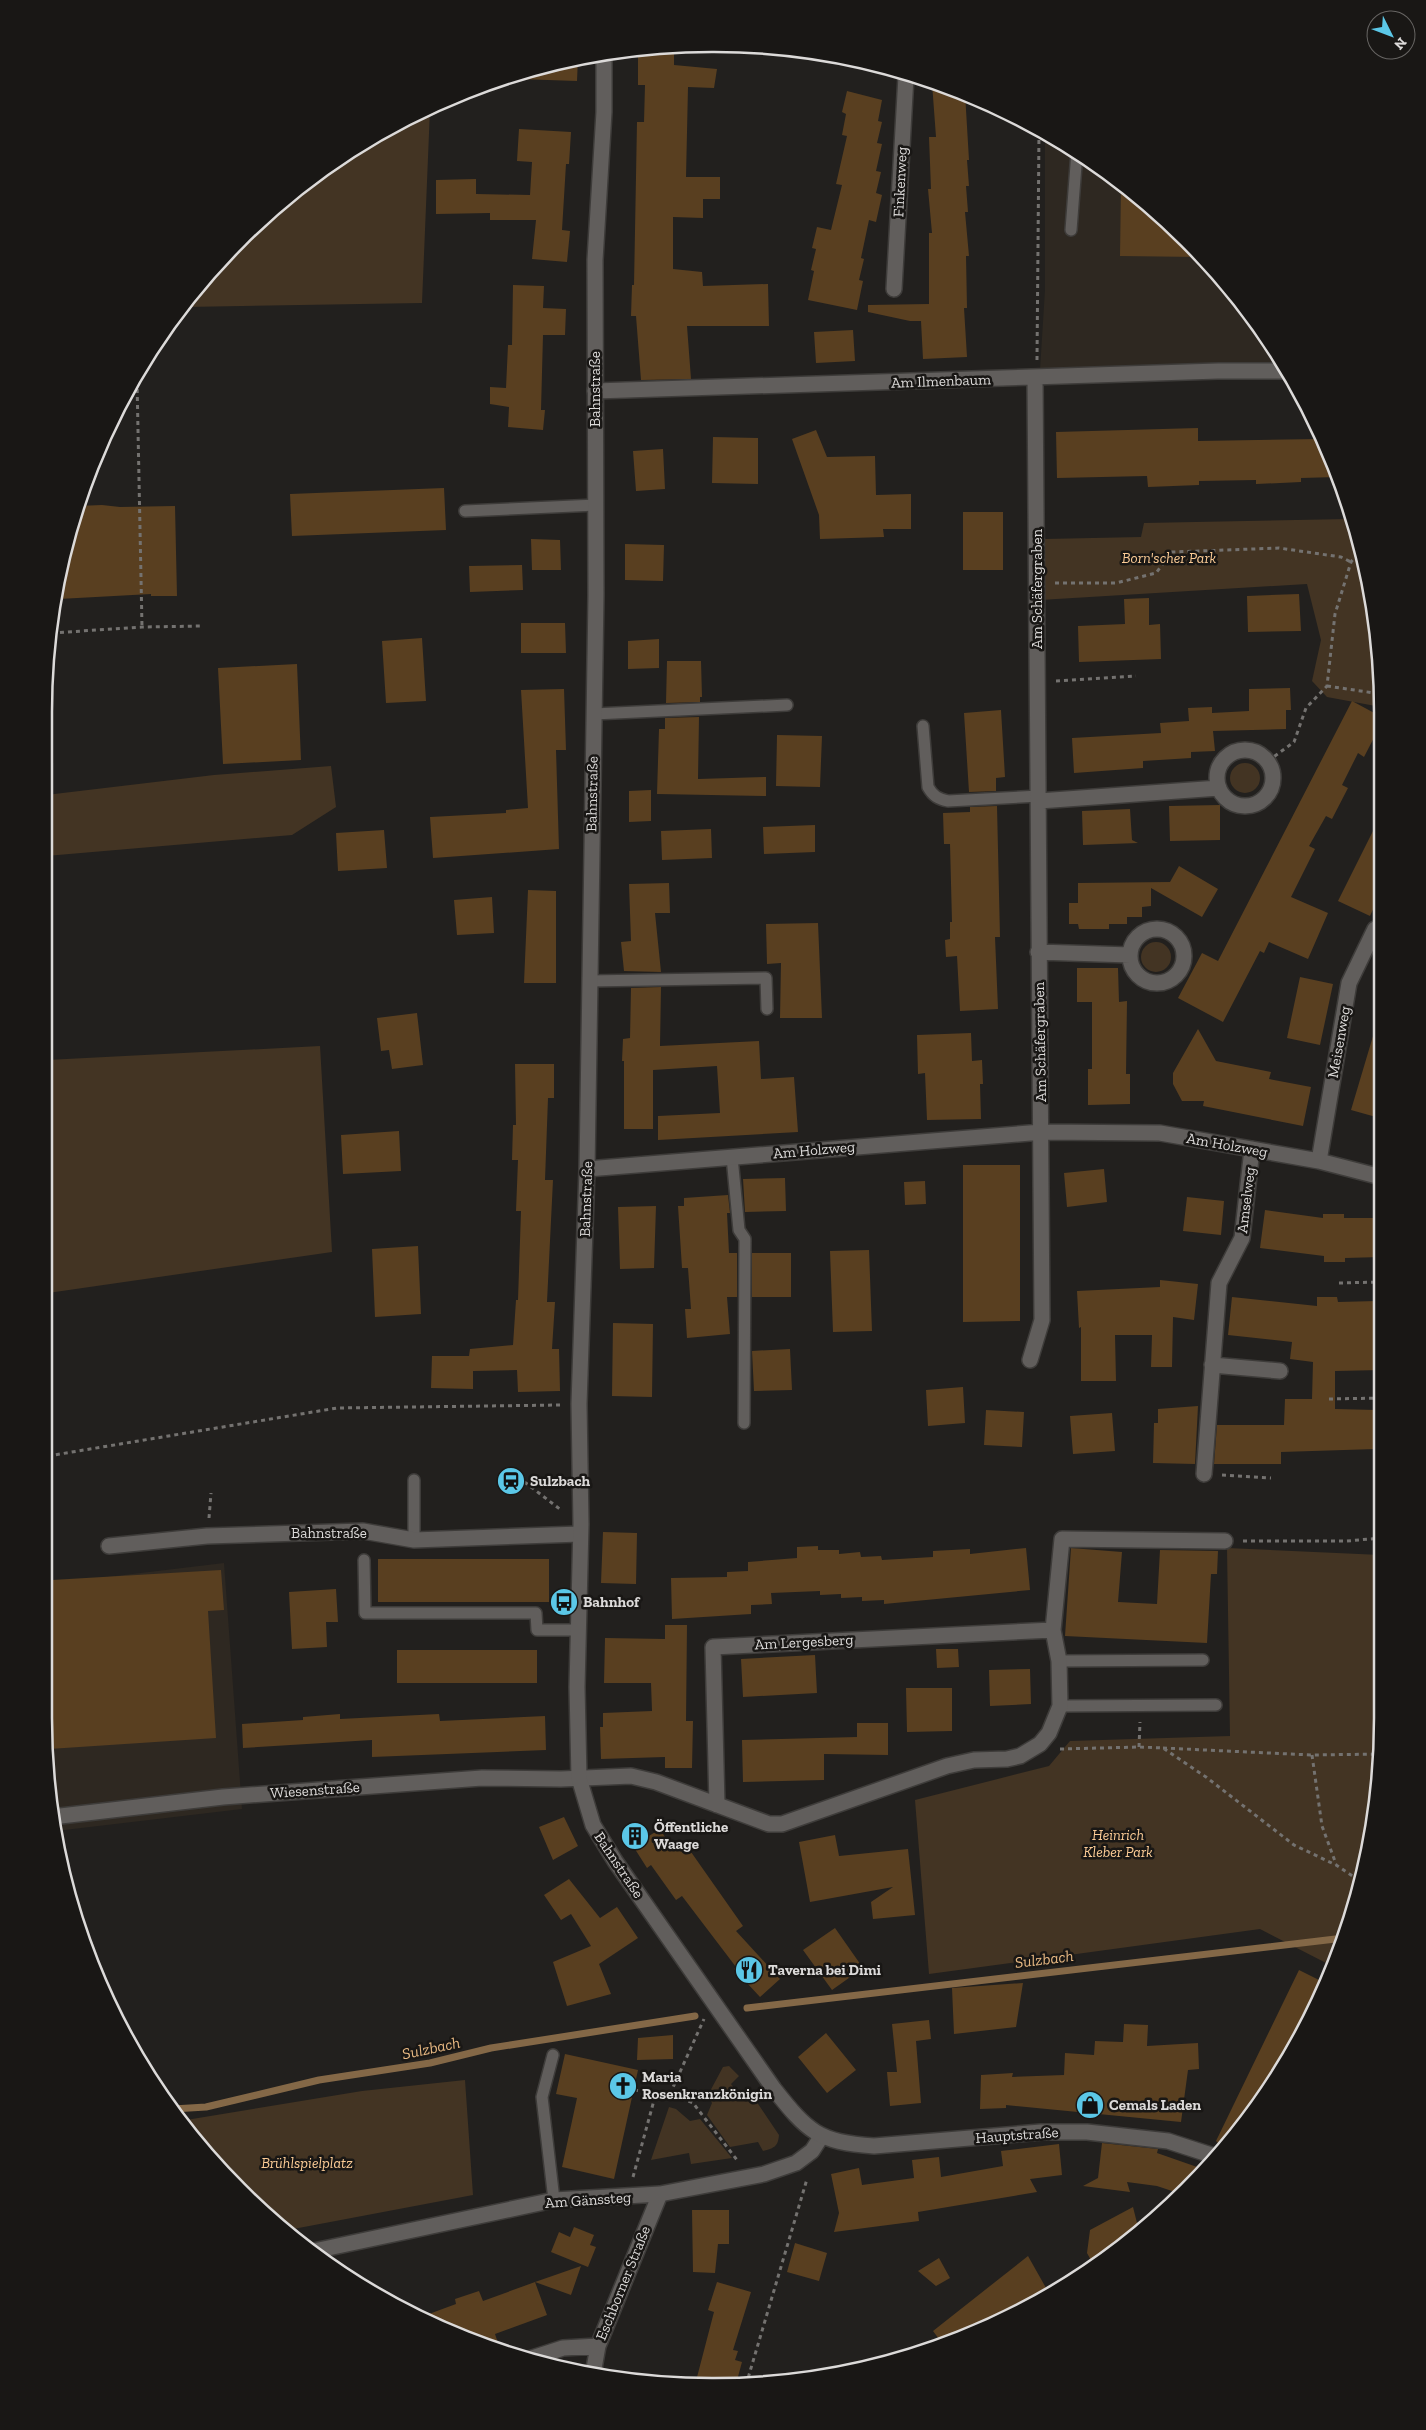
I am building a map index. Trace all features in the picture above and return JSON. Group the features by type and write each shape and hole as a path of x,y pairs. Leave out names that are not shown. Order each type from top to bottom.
{"street":[{"name":"Bahnstraße","path":"604,62 604,112 596,260 594,714 587,1169 579,1404 580,1529 577,1687 579,1778 592,1825 621,1870 786,2104 798,2119 821,2137"},
{"name":"Finkenweg","path":"894,289 906,82"},
{"name":"Am Ilmenbaum","path":"595,392 1218,371 1278,371"},
{"name":"Am Schäfergraben","path":"1036,378 1039,798 1038,952 1042,1132"},
{"path":"1248,750 1256,752 1268,761 1272,768 1273,783 1270,791 1257,804 1238,806 1223,796 1217,778 1218,769 1230,754 1248,750"},
{"path":"1039,798 1219,788"},
{"name":"Meisenweg","path":"1319,1161 1349,983 1374,931"},
{"path":"1038,952 1130,955"},
{"path":"1030,1360 1042,1320 1042,1132"},
{"name":"Am Holzweg","path":"587,1169 1042,1132 1160,1133 1319,1161 1374,1175"},
{"name":"Amselweg","path":"1204,1474 1219,1282 1242,1238 1252,1149"},
{"path":"1212,1365 1280,1371"},
{"name":"Bahnstraße","path":"109,1546 207,1536 363,1531 414,1540 580,1529"},
{"path":"579,1778 631,1776 656,1782 768,1824 782,1824 947,1766 974,1760 1007,1760 1020,1756 1040,1744 1049,1734 1060,1706 1060,1660 1053,1630 1062,1539 1225,1541"},
{"name":"Am Lergesberg","path":"717,1805 713,1647 1053,1630"},
{"name":"Wiesenstraße","path":"60,1816 223,1798 412,1783 482,1778 579,1778"},
{"name":"Hauptstraße","path":"821,2137 850,2144 874,2146 1041,2132 1087,2132 1168,2141 1208,2154"},
{"name":"Am Gänssteg","path":"322,2249 554,2200 660,2194 764,2174 796,2162 812,2151 821,2137"},
{"name":"Eschborner Straße","path":"594,2367 598,2346 660,2194"},
{"path":"541,2355 562,2348 598,2346"}],"lane":[{"path":"1072,230 1076,162"},
{"path":"465,511 596,505"},
{"path":"594,714 786,705"},
{"path":"924,726 928,787 933,795 940,800 948,802 1039,798"},
{"path":"589,981 766,978 767,1009"},
{"path":"732,1157 739,1230 745,1239 744,1423"},
{"path":"414,1480 414,1540"},
{"path":"364,1560 365,1613 536,1613 537,1630 579,1630"},
{"path":"1060,1660 1202,1660"},
{"path":"1060,1706 1216,1705"},
{"path":"553,2055 542,2097 554,2200"}],"path":[{"path":"1036,378 1039,139"},
{"path":"137,390 142,627"},
{"path":"1037,584 1116,583 1156,573 1172,552 1279,548 1341,557 1351,562"},
{"path":"1268,761 1294,742 1306,708 1327,686 1335,614 1351,562 1355,557"},
{"path":"57,633 142,627 203,626"},
{"path":"1038,682 1136,676"},
{"path":"1327,686 1373,693"},
{"path":"1339,1283 1374,1282"},
{"path":"1329,1399 1374,1398"},
{"path":"52,1455 337,1408 579,1404"},
{"path":"1204,1474 1271,1478"},
{"path":"518,1477 580,1529"},
{"path":"207,1536 211,1493"},
{"path":"1225,1541 1347,1541 1374,1539"},
{"path":"1140,1705 1140,1747"},
{"path":"1040,1744 1052,1749 1140,1747 1312,1755 1372,1754"},
{"path":"1163,1748 1206,1777 1294,1845 1336,1865 1354,1877"},
{"path":"1312,1755 1322,1826 1336,1865"},
{"path":"670,2094 712,2000"},
{"path":"634,2090 670,2094 693,2103 737,2160 762,2161 764,2174"},
{"path":"628,2197 656,2092"},
{"path":"748,2376 809,2174"}],"shaded area":[{"path":"1045,142 1115,189 1180,246 1237,311 1272,362 1040,370 1045,290"},
{"path":"224,1563 242,1809 62,1830 54,1760 52,1717 52,1584"}],"green space":[{"path":"430,117 422,303 192,307 246,246 311,189 383,141"},
{"name":"Born'scher Park","path":"1344,519 1361,584 1368,627 1374,706 1327,697 1312,681 1321,640 1307,584 1040,600 1045,539 1141,537 1144,523"},
{"path":"1245,763 1256,767 1260,778 1256,789 1245,793 1234,789 1230,778 1234,767"},
{"path":"331,766 336,807 292,835 52,855 52,794 214,775"},
{"path":"1156,942 1167,946 1171,957 1167,968 1156,972 1145,968 1141,957 1145,946"},
{"path":"320,1046 332,1252 52,1292 52,1060"},
{"name":"Heinrich Kleber Park","path":"1227,1548 1374,1555 1374,1717 1368,1803 1361,1846 1351,1888 1326,1963 1260,1929 929,1974 915,1800 1049,1766 1070,1741 1230,1736"},
{"path":"729,2066 739,2076 731,2084 742,2098 750,2092 779,2135 778,2142 773,2148 763,2151 758,2142 730,2147 707,2115 712,2103 708,2095 723,2067"},
{"name":"Brühlspielplatz","path":"465,2080 473,2195 296,2229 246,2184 189,2119 362,2091"},
{"path":"669,2107 676,2109 690,2121 700,2119 732,2158 691,2164 689,2153 651,2160"}],"building":[{"path":"674,54 674,65 717,69 714,88 688,87 686,177 720,177 720,199 703,199 703,218 673,217 673,269 702,272 703,286 768,284 769,326 687,326 691,379 641,380 636,316 631,316 632,285 634,285 637,122 644,122 645,85 638,85 638,57"},
{"path":"578,67 577,81 528,79"},
{"path":"847,91 882,100 878,121 882,122 877,143 882,144 876,171 881,172 876,193 882,195 876,222 869,220 861,258 864,259 859,280 863,281 857,310 808,300 814,271 811,270 816,249 812,248 817,227 831,230 842,185 836,184 847,136 842,135 846,114 842,112"},
{"path":"933,91 966,103 969,160 967,160 969,186 966,186 968,212 965,212 969,256 966,256 967,308 964,308 967,357 923,359 921,321 910,321 868,312 868,305 929,304 929,233 932,233 928,189 931,189 929,137 936,137"},
{"path":"519,129 571,132 569,164 566,164 562,230 570,231 567,262 532,259 536,220 490,220 490,213 436,214 436,180 476,179 476,194 530,195 532,162 517,161"},
{"path":"1121,194 1148,216 1190,257 1120,256"},
{"path":"513,285 544,286 543,308 566,309 565,335 543,335 541,410 545,410 543,430 508,427 509,407 490,404 490,387 506,388 508,345 512,345"},
{"path":"853,330 855,361 816,363 814,332"},
{"path":"1198,428 1198,441 1313,439 1329,477 1301,478 1301,482 1256,484 1256,480 1199,481 1199,485 1148,487 1147,476 1057,478 1056,432"},
{"path":"816,430 827,457 875,456 876,495 911,494 911,529 883,529 884,537 820,539 819,515 792,439"},
{"path":"713,437 758,438 758,484 712,483"},
{"path":"663,449 665,489 636,491 633,451"},
{"path":"444,488 446,530 292,536 290,494"},
{"path":"87,506 175,506 177,596 151,596 151,594 63,599 75,542"},
{"path":"963,512 1003,512 1003,570 963,570"},
{"path":"531,539 560,540 561,570 532,570"},
{"path":"625,544 664,545 663,581 625,580"},
{"path":"522,565 523,590 470,592 469,566"},
{"path":"1299,594 1301,631 1248,632 1247,596"},
{"path":"1149,598 1149,625 1160,624 1161,659 1079,662 1078,626 1125,624 1124,599"},
{"path":"521,623 565,623 566,653 521,653"},
{"path":"422,638 426,701 386,703 382,641"},
{"path":"659,639 659,668 628,669 628,641"},
{"path":"667,661 701,661 702,697 700,697 700,702 666,703"},
{"path":"297,664 301,760 223,764 218,668"},
{"path":"1290,688 1291,710 1286,710 1286,729 1213,731 1215,751 1191,752 1191,758 1143,761 1143,768 1074,773 1072,738 1161,733 1160,723 1189,721 1188,708 1212,707 1212,713 1249,711 1249,689"},
{"path":"564,689 566,750 556,750 559,849 433,858 430,817 506,813 506,810 528,808 521,690"},
{"path":"1352,701 1374,713 1374,738 1364,757 1358,753 1342,785 1348,788 1332,819 1326,816 1309,846 1315,849 1291,897 1328,913 1308,959 1269,942 1264,953 1260,951 1223,1022 1178,998 1202,953 1218,961"},
{"path":"1001,710 1005,777 996,778 996,791 969,792 964,713"},
{"path":"699,717 698,779 766,777 766,796 657,794 659,729 665,729 665,718"},
{"path":"777,735 822,736 820,787 776,786"},
{"path":"651,790 651,821 629,822 629,791"},
{"path":"1220,805 1220,840 1170,841 1169,806"},
{"path":"997,806 1000,937 995,937 998,1009 960,1011 957,956 946,957 945,940 950,939 950,922 952,922 950,844 944,844 943,813 970,812 970,807"},
{"path":"1130,809 1132,840 1138,843 1083,845 1082,811"},
{"path":"815,825 815,852 764,854 763,827"},
{"path":"711,829 712,858 662,860 661,831"},
{"path":"1374,829 1374,907 1370,916 1338,901"},
{"path":"384,830 387,868 338,871 336,833"},
{"path":"1179,866 1218,889 1202,917 1151,888 1151,906 1142,907 1142,917 1127,917 1127,924 1109,924 1109,929 1079,929 1078,924 1069,924 1069,903 1078,903 1078,883 1170,882"},
{"path":"669,883 670,913 655,913 661,972 624,971 621,942 631,941 629,884"},
{"path":"528,890 556,891 556,983 524,983"},
{"path":"492,897 494,933 457,935 454,900"},
{"path":"818,923 822,1018 780,1018 781,963 767,964 766,924"},
{"path":"1077,968 1118,968 1119,1002 1127,1001 1126,1074 1130,1074 1130,1104 1088,1105 1088,1069 1092,1069 1092,1002 1077,1002"},
{"path":"1300,977 1333,984 1320,1045 1287,1038"},
{"path":"661,987 660,1046 759,1041 761,1079 794,1077 798,1132 658,1140 658,1116 720,1113 717,1066 653,1070 653,1129 624,1129 623,1039 630,1038 631,988"},
{"path":"417,1013 423,1065 392,1069 389,1050 381,1051 377,1018"},
{"path":"1198,1029 1216,1061 1271,1072 1269,1079 1311,1087 1303,1126 1203,1106 1204,1101 1182,1101 1173,1084 1173,1073"},
{"path":"971,1033 972,1061 982,1060 983,1084 980,1084 981,1119 927,1120 925,1073 918,1074 917,1035"},
{"path":"1374,1033 1374,1116 1351,1110"},
{"path":"515,1064 554,1064 554,1098 548,1098 545,1180 553,1180 547,1302 555,1302 552,1349 559,1349 560,1391 518,1392 517,1370 473,1371 473,1389 431,1388 432,1356 469,1356 470,1349 513,1345 516,1300 518,1300 521,1211 516,1211 518,1160 512,1160 513,1125 516,1125"},
{"path":"399,1131 401,1171 343,1174 341,1135"},
{"path":"963,1165 1020,1165 1020,1321 963,1322"},
{"path":"1104,1169 1107,1202 1067,1207 1064,1173"},
{"path":"785,1178 786,1211 745,1212 743,1179"},
{"path":"925,1181 926,1204 905,1205 904,1182"},
{"path":"728,1195 730,1213 727,1213 729,1253 737,1253 737,1297 727,1297 730,1334 687,1338 685,1309 691,1309 688,1268 682,1268 678,1206 684,1206 684,1198"},
{"path":"1187,1197 1224,1201 1221,1235 1183,1231"},
{"path":"656,1206 654,1268 620,1269 618,1207"},
{"path":"1265,1210 1323,1218 1323,1214 1344,1214 1344,1218 1374,1218 1374,1257 1345,1258 1345,1262 1324,1262 1324,1256 1260,1248"},
{"path":"418,1246 421,1314 375,1317 372,1249"},
{"path":"869,1250 872,1331 833,1332 830,1251"},
{"path":"752,1253 791,1253 791,1297 752,1297"},
{"path":"1160,1280 1198,1284 1194,1320 1173,1317 1172,1367 1151,1367 1152,1335 1115,1335 1116,1381 1081,1381 1081,1327 1079,1328 1077,1291 1160,1287"},
{"path":"1232,1297 1317,1306 1317,1297 1337,1297 1338,1302 1374,1301 1374,1370 1335,1371 1335,1409 1374,1410 1374,1449 1281,1452 1281,1464 1214,1464 1217,1425 1284,1425 1285,1399 1312,1399 1313,1362 1290,1359 1292,1342 1228,1335"},
{"path":"613,1323 653,1324 652,1397 612,1396"},
{"path":"790,1349 792,1390 754,1391 752,1351"},
{"path":"963,1387 965,1423 928,1426 926,1390"},
{"path":"1198,1406 1195,1464 1153,1463 1154,1423 1158,1423 1158,1409"},
{"path":"986,1410 1024,1412 1022,1447 984,1445"},
{"path":"1112,1413 1115,1451 1073,1454 1070,1416"},
{"path":"603,1532 637,1533 636,1584 601,1583"},
{"path":"818,1546 818,1550 839,1550 839,1554 860,1552 861,1557 881,1556 882,1560 933,1557 933,1551 970,1549 970,1554 1026,1548 1030,1590 884,1604 884,1600 862,1601 862,1597 841,1598 841,1594 820,1595 820,1591 771,1593 772,1604 751,1605 751,1614 672,1619 671,1578 727,1577 727,1572 748,1571 748,1562 797,1558 797,1547"},
{"path":"1071,1548 1122,1552 1118,1602 1157,1604 1160,1550 1218,1551 1217,1574 1211,1574 1207,1643 1065,1636"},
{"path":"378,1559 549,1559 549,1602 378,1602"},
{"path":"221,1570 224,1610 208,1611 216,1738 53,1749 52,1580"},
{"path":"336,1589 338,1622 326,1622 327,1647 292,1649 289,1592"},
{"path":"665,1625 687,1625 686,1721 693,1721 692,1768 665,1768 665,1757 601,1759 600,1727 603,1727 603,1713 652,1711 651,1683 604,1683 605,1638 665,1639"},
{"path":"936,1649 958,1649 959,1667 937,1668"},
{"path":"397,1650 537,1650 537,1683 397,1683"},
{"path":"815,1655 817,1693 743,1697 741,1659"},
{"path":"1030,1669 1031,1704 990,1706 989,1670"},
{"path":"906,1688 952,1688 952,1731 907,1732"},
{"path":"340,1714 340,1719 439,1714 440,1721 545,1716 546,1750 372,1757 372,1740 243,1748 242,1724 303,1720 303,1717"},
{"path":"857,1723 888,1723 888,1755 824,1754 824,1780 743,1782 742,1740 857,1737"},
{"path":"564,1817 578,1846 553,1860 539,1827"},
{"path":"660,1829 673,1850 684,1842 743,1926 736,1931 780,1979 760,1997 734,1969 736,1967 682,1896 676,1900 651,1865 647,1868 633,1846"},
{"path":"835,1835 839,1856 908,1849 915,1915 873,1919 871,1902 893,1887 810,1902 799,1842"},
{"path":"569,1879 600,1918 617,1907 638,1938 599,1964 611,1994 567,2006 553,1962 591,1946 571,1914 561,1920 544,1895"},
{"path":"835,1928 863,1968 832,1990 803,1950"},
{"path":"1299,1970 1318,1980 1285,2047 1262,2084 1237,2119 1218,2143 1216,2141"},
{"path":"1023,1983 1016,2027 954,2034 952,1988"},
{"path":"929,2020 931,2039 916,2041 921,2103 890,2106 887,2072 897,2072 892,2024"},
{"path":"1124,2024 1148,2025 1147,2046 1198,2043 1199,2069 1188,2070 1181,2122 1006,2105 1006,2108 980,2109 981,2075 1013,2073 1012,2077 1064,2075 1065,2053 1094,2055 1095,2041 1123,2042"},
{"path":"826,2033 856,2070 827,2093 798,2057"},
{"path":"673,2035 673,2059 637,2060 638,2038"},
{"path":"565,2054 638,2070 614,2179 562,2167 577,2098 556,2094"},
{"path":"1102,2143 1158,2149 1157,2153 1196,2167 1172,2191 1157,2186 1127,2182 1130,2192 1083,2186 1098,2178"},
{"path":"1059,2144 1062,2175 1030,2179 1037,2192 918,2212 919,2221 834,2232 839,2213 831,2174 859,2168 862,2185 914,2178 912,2160 939,2157 941,2177 1003,2166 1001,2151"},
{"path":"1133,2207 1137,2223 1090,2259 1087,2253 1090,2230"},
{"path":"692,2210 729,2210 729,2244 718,2244 715,2273 693,2272"},
{"path":"574,2227 594,2235 590,2245 596,2247 588,2267 551,2252 559,2232 570,2237"},
{"path":"795,2243 827,2253 819,2281 787,2272"},
{"path":"1028,2256 1046,2287 966,2327 938,2337 933,2331"},
{"path":"939,2258 950,2278 936,2286 918,2271"},
{"path":"581,2266 571,2295 535,2282"},
{"path":"535,2282 547,2315 495,2334 497,2341 431,2313 456,2304 455,2299 479,2291 483,2301"},
{"path":"717,2282 751,2292 733,2350 738,2351 735,2360 742,2362 738,2377 697,2377 714,2312 708,2310"}],"waterway":[{"name":"Sulzbach","path":"747,2008 1334,1939"},
{"name":"Sulzbach","path":"181,2108 206,2107 319,2080 430,2063 491,2048 695,2016"}],"place":[{"name":"Sulzbach","path":"511,1481"},
{"name":"Bahnhof","path":"564,1602"},
{"name":"Öffentliche Waage","path":"635,1836"},
{"name":"Taverna bei Dimi","path":"749,1970"},
{"name":"Maria Rosenkranzkönigin","path":"623,2086"},
{"name":"Cemals Laden","path":"1090,2105"}]}
